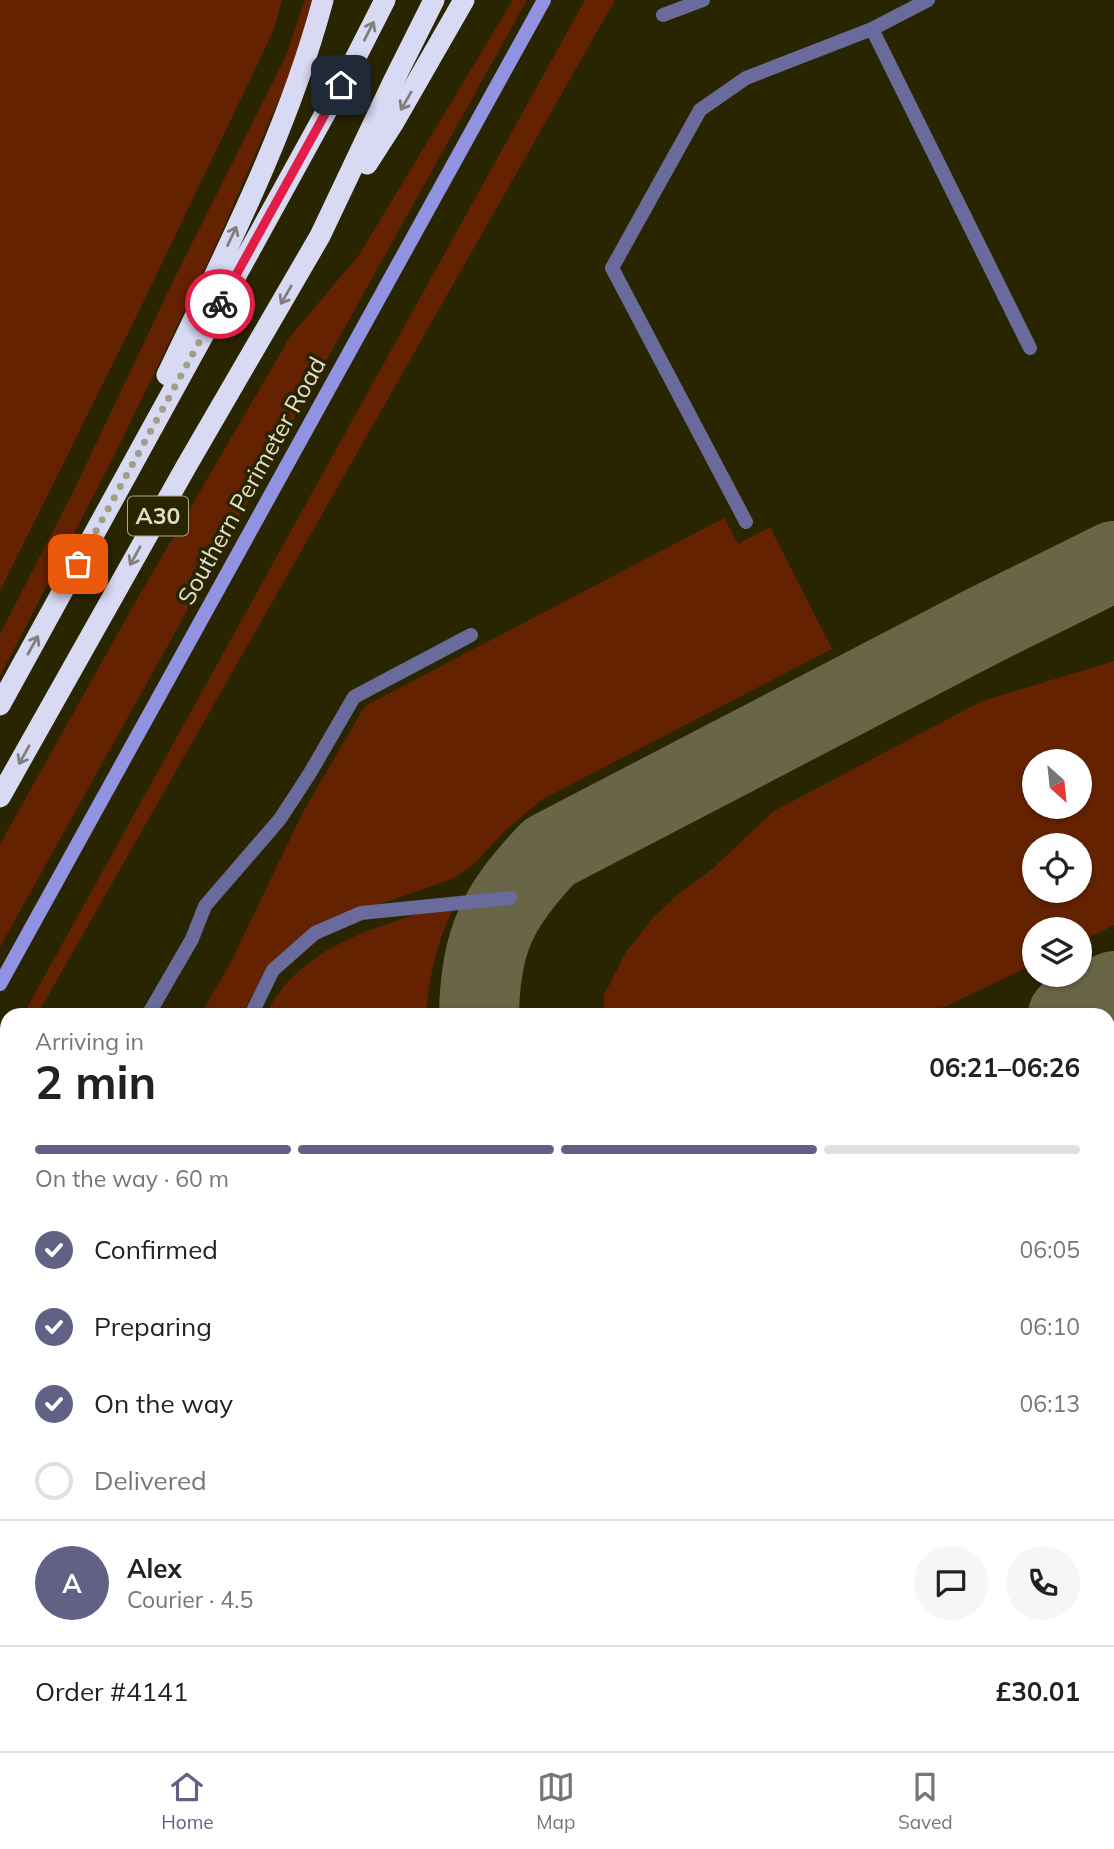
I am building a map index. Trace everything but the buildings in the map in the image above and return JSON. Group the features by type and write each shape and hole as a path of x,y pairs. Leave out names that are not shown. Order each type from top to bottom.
{"highway":[{"path":"78,564 257,183 312,43 323,0"},
{"name":"A30","path":"0,705 385,0"},
{"name":"A30","path":"0,797 320,236 434,0"},
{"path":"320,236 394,121 464,0"}],"street":[{"name":"Southern Perimeter Road","path":"0,984 544,0"}],"lane":[{"path":"663,15 703,0"},
{"path":"746,522 612,268 700,110 746,78 872,29 928,0"},
{"path":"872,29 1030,348"},
{"path":"152,1008 192,939 205,906 280,819 310,774 354,697 471,635"},
{"path":"254,1008 273,970 315,933 361,913 510,898"}],"shaded area":[{"path":"0,0 282,0 274,29 259,61 0,591"},
{"path":"305,0 316,0 288,79 214,249 117,450 0,676 0,634 73,492 177,273 286,56"},
{"path":"513,0 527,0 0,947 0,844 136,601 290,337 359,255"},
{"path":"585,0 615,0 41,1008 27,1008"},
{"path":"724,518 738,544 770,527 832,649 541,800 505,831 473,865 452,879 332,921 289,946 261,980 246,1008 204,1008 230,964 303,812 365,706"},
{"path":"1114,661 1114,925 1092,936 1092,917 1022,917 1022,970 940,1008 604,1008 604,995 626,952 653,918 678,894 711,870 774,811 982,701"},
{"path":"440,907 452,911 434,962 427,1008 270,1008 297,973 318,957 340,943"}],"taxiway":[{"path":"479,1008 483,965 495,926 517,890 549,852 985,625 1114,561"},
{"path":"1081,1008 1114,991"}],"way so far":[{"path":"78,564 220,304"}],"route":[{"path":"220,304 341,85"}]}
